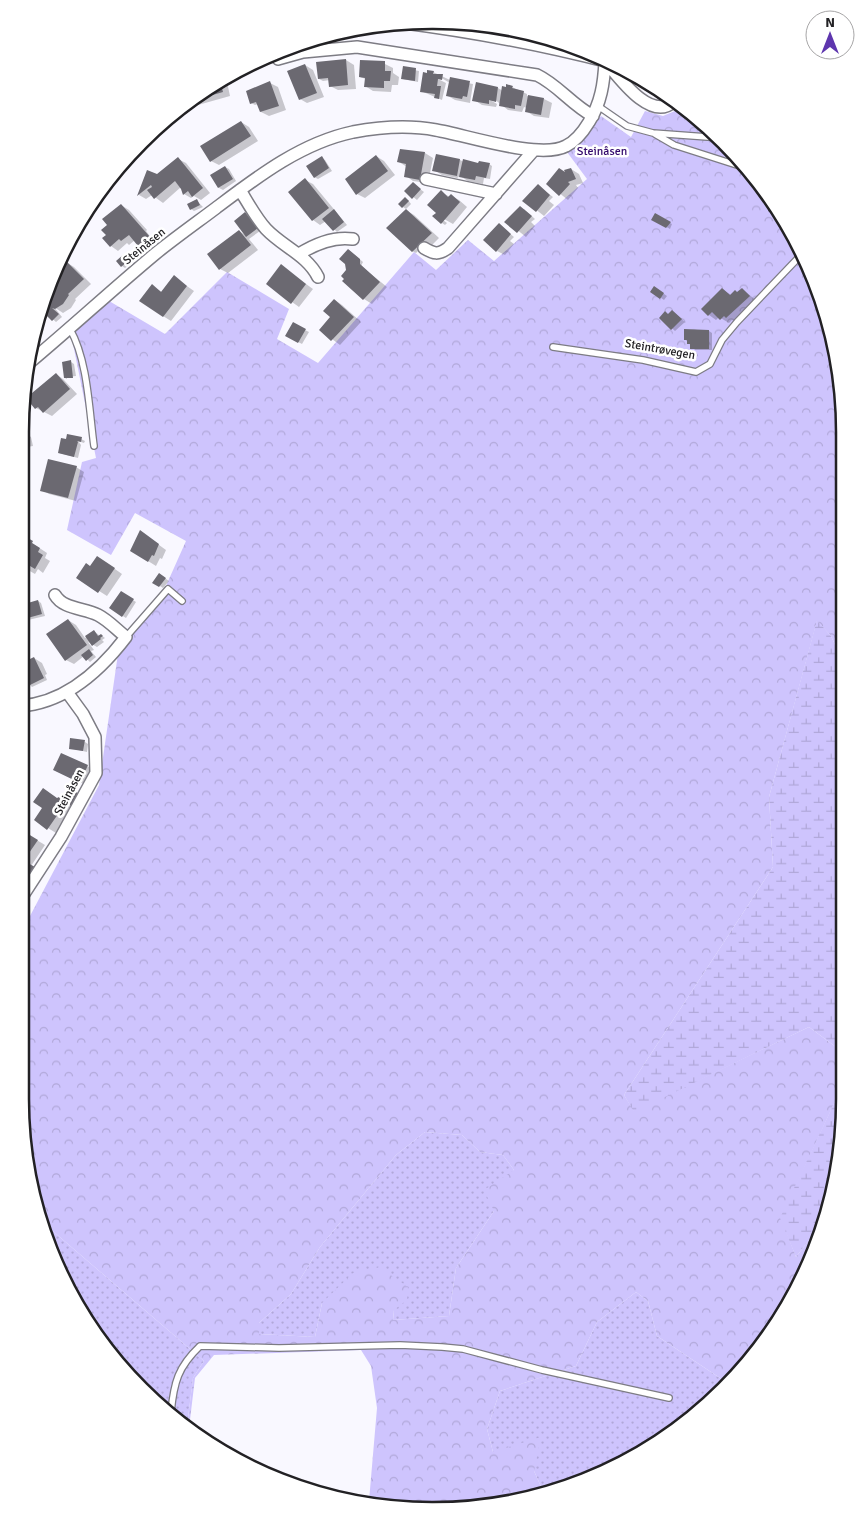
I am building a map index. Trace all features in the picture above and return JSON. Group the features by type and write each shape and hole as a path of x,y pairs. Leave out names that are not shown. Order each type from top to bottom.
{"street":[{"path":"460,30 568,52"},
{"path":"278,60 303,52 357,47 520,72 537,75 549,81 570,101 595,111"},
{"name":"Steinåsen","path":"36,357 157,253 240,190 307,148 331,138 355,132 408,127 434,129 534,150 547,151 565,146 582,132 595,111 606,68"},
{"path":"616,73 627,88 646,102 652,105 668,105"},
{"path":"424,248 438,254 448,248 534,150"},
{"path":"426,178 496,194"},
{"path":"240,190 266,228 286,246 299,254 318,277"},
{"path":"299,254 312,246 329,240 338,238 352,239"},
{"path":"29,704 43,702 67,692 96,671 126,637 98,615 64,604 55,595"},
{"name":"Steinåsen","path":"29,886 61,837 96,772 95,737 83,714 67,692"}],"lane":[{"path":"595,111 627,126 653,133 707,137"},
{"path":"653,133 674,145 734,164"},
{"name":"Steintrøvegen","path":"552,346 643,360 696,372 710,364 722,340 797,259"},
{"path":"70,329 75,337 82,361 94,446"},
{"path":"126,637 168,589 182,601"},
{"path":"172,1407 176,1377 187,1358 200,1346 279,1348 400,1345 463,1349 542,1370 669,1398"}],"green space":[{"path":"645,111 663,116 676,111 699,129 736,166 768,208 782,231 806,278 815,303 828,354 835,406 836,647 831,636 817,621 769,797 773,867 624,1095 634,1111 809,1027 836,1047 836,1099 781,1218 796,1257 812,1236 795,1277 768,1323 753,1344 722,1380 657,1336 648,1301 636,1292 597,1322 576,1366 500,1391 487,1429 493,1452 541,1437 534,1471 541,1487 485,1499 459,1501 406,1501 369,1497 377,1408 371,1366 361,1350 214,1355 195,1378 190,1421 188,1420 193,1378 204,1361 50,1229 43,1203 32,1151 30,1125 29,918 99,785 119,647 161,597 186,541 135,513 111,555 67,530 82,462 96,458 70,329 104,298 165,334 227,272 289,309 277,339 318,363 414,252 436,270 468,240 494,261 587,179 567,152 601,116 631,137","holes":["425,1132 462,1135 480,1152 503,1155 514,1170 484,1190 494,1211 456,1268 449,1316 393,1320 394,1310 407,1300 408,1287 379,1267 353,1273 322,1303 315,1337 259,1334 259,1323 291,1294 320,1247 396,1155"]},
{"path":"817,620 831,636 836,647 836,1047 809,1027 634,1112 624,1095 773,867 769,797"},
{"path":"836,1099 833,1151 822,1203 812,1236 796,1257 780,1218"},
{"path":"425,1132 462,1135 480,1152 503,1155 514,1170 494,1211 456,1268 449,1316 393,1320 394,1310 322,1303 315,1337 259,1334 259,1323 291,1294 320,1247 396,1155"},
{"path":"50,1229 204,1361 193,1378 188,1420 158,1394 129,1365 97,1323 70,1277"},
{"path":"636,1292 648,1301 657,1336 722,1380 678,1419 634,1448 587,1472 541,1487 534,1471 493,1452 487,1429 500,1391 576,1366 597,1322"}],"building":[{"path":"346,59 348,85 329,87 328,78 318,79 316,62"},
{"path":"360,60 385,61 385,71 391,71 390,81 384,81 384,88 364,87 365,78 359,77"},
{"path":"305,64 317,93 299,100 287,71"},
{"path":"403,66 416,68 415,81 401,79"},
{"path":"427,70 434,71 433,74 443,74 442,80 438,79 437,86 441,86 439,99 434,98 435,94 420,92 423,72 427,73"},
{"path":"450,77 470,81 467,97 463,96 462,99 446,96"},
{"path":"270,81 279,106 260,112 256,102 250,104 246,91"},
{"path":"476,82 498,87 496,102 489,100 489,104 472,101"},
{"path":"506,84 513,86 512,88 524,91 521,106 515,105 515,109 499,106 502,86 506,87"},
{"path":"222,88 223,92 210,96"},
{"path":"528,95 544,98 541,115 525,112"},
{"path":"241,121 251,136 210,162 200,146"},
{"path":"400,149 425,152 420,180 404,177 406,164 397,162"},
{"path":"436,154 460,159 457,176 432,171"},
{"path":"376,155 388,171 356,195 345,179"},
{"path":"322,156 329,168 314,178 306,166"},
{"path":"178,157 203,188 192,197 188,191 183,195 175,181 154,199 147,190 152,187 151,185 137,196 147,170 157,174"},
{"path":"463,159 478,163 479,161 490,163 486,178 476,176 475,180 459,177"},
{"path":"225,166 233,179 218,188 210,175"},
{"path":"559,168 565,172 564,170 571,168 576,179 568,182 570,184 559,196 546,184"},
{"path":"305,178 329,208 312,221 288,192"},
{"path":"413,182 421,189 412,199 404,191"},
{"path":"538,184 550,195 536,212 522,201"},
{"path":"441,190 448,197 451,194 460,202 441,224 432,216 436,213 427,205"},
{"path":"405,197 409,201 402,208 398,204"},
{"path":"197,199 200,205 190,210 187,204"},
{"path":"121,204 150,237 138,246 129,235 121,241 119,239 110,247 102,238 106,235 101,230 107,225 102,219"},
{"path":"520,206 532,216 517,233 504,222"},
{"path":"334,209 344,222 333,231 322,219"},
{"path":"406,209 432,233 412,252 386,228"},
{"path":"245,212 258,228 246,237 234,221"},
{"path":"655,213 671,222 666,228 651,220"},
{"path":"499,223 511,234 496,252 483,240"},
{"path":"239,230 251,245 219,270 207,254"},
{"path":"348,249 360,259 360,264 380,282 363,300 342,281 344,279 341,276 346,270 345,264 339,259"},
{"path":"124,254 129,260 121,267 116,261"},
{"path":"67,262 84,279 68,294 63,304 55,309 52,308 59,314 52,321 46,316"},
{"path":"281,264 306,284 291,304 266,284"},
{"path":"174,275 187,286 163,317 139,301 152,284 161,292"},
{"path":"654,286 664,293 660,299 650,292"},
{"path":"722,288 730,295 735,290 737,292 742,288 750,296 726,318 724,316 720,320 712,312 708,316 701,309"},
{"path":"334,299 354,317 331,341 319,330 330,317 323,311"},
{"path":"672,310 682,319 671,330 659,318 665,311 668,314"},
{"path":"293,322 306,329 298,343 285,336"},
{"path":"684,329 709,330 709,349 690,349 690,344 687,344 687,340 684,340"},
{"path":"71,360 73,378 64,378 62,362"},
{"path":"56,373 70,389 43,413 38,407 35,409 30,403 31,394"},
{"path":"67,434 82,437 81,442 77,441 74,457 58,453 61,438 66,439"},
{"path":"48,459 77,466 68,498 40,491"},
{"path":"140,530 159,544 154,556 152,555 148,562 130,551"},
{"path":"29,539 40,548 38,552 43,555 35,569 30,566 29,568"},
{"path":"97,556 115,568 98,593 76,578 86,563 90,566"},
{"path":"159,573 166,578 159,587 152,583"},
{"path":"121,591 134,599 122,617 109,608"},
{"path":"38,600 42,614 29,618 29,603"},
{"path":"68,619 87,645 65,661 46,634"},
{"path":"94,630 98,636 101,634 103,636 92,646 85,636"},
{"path":"89,649 93,655 86,661 81,655"},
{"path":"34,657 44,678 29,686 29,660"},
{"path":"70,738 85,740 83,751 69,749"},
{"path":"61,753 88,765 80,783 53,770"},
{"path":"43,788 65,801 65,804 47,830 34,820 42,808 33,802"},
{"path":"68,788 80,794 73,807 65,802 66,800 63,798"},
{"path":"29,834 38,840 29,853"},
{"path":"29,864 35,867 29,876"}]}
